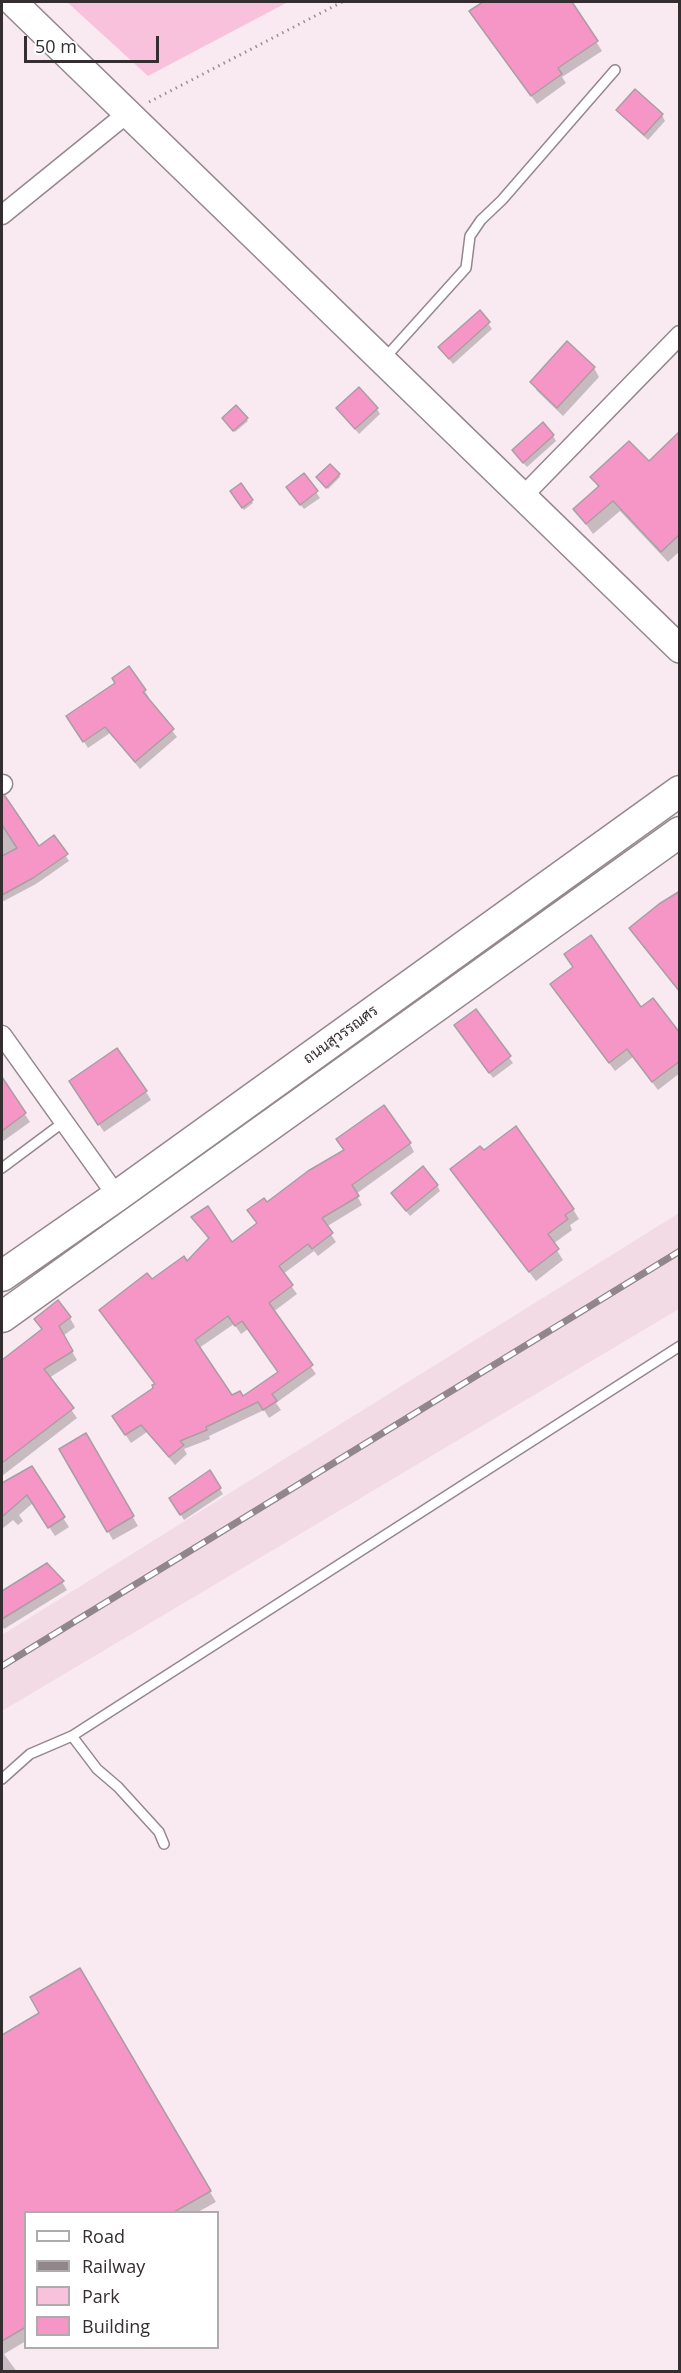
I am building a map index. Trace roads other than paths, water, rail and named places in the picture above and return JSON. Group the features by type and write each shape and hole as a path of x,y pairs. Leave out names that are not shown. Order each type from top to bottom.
{"main road":[{"path":"13,2 129,112 680,649"},
{"name":"ถนนสุวรรณศร","path":"2,1276 117,1196 680,791"},
{"name":"ถนนสุวรรณศร","path":"2,1317 680,832"}],"street":[{"path":"2,214 129,112"},
{"path":"522,496 680,335"},
{"path":"2,1035 117,1196"}],"lane":[{"path":"384,360 466,268 470,236 481,220 502,200 615,70"},
{"path":"2,1168 64,1121"},
{"path":"2,1779 30,1754 72,1736 680,1346"},
{"path":"72,1736 97,1769 118,1787 159,1832 164,1844"}],"railway":[{"path":"2,1666 680,1251"}]}
